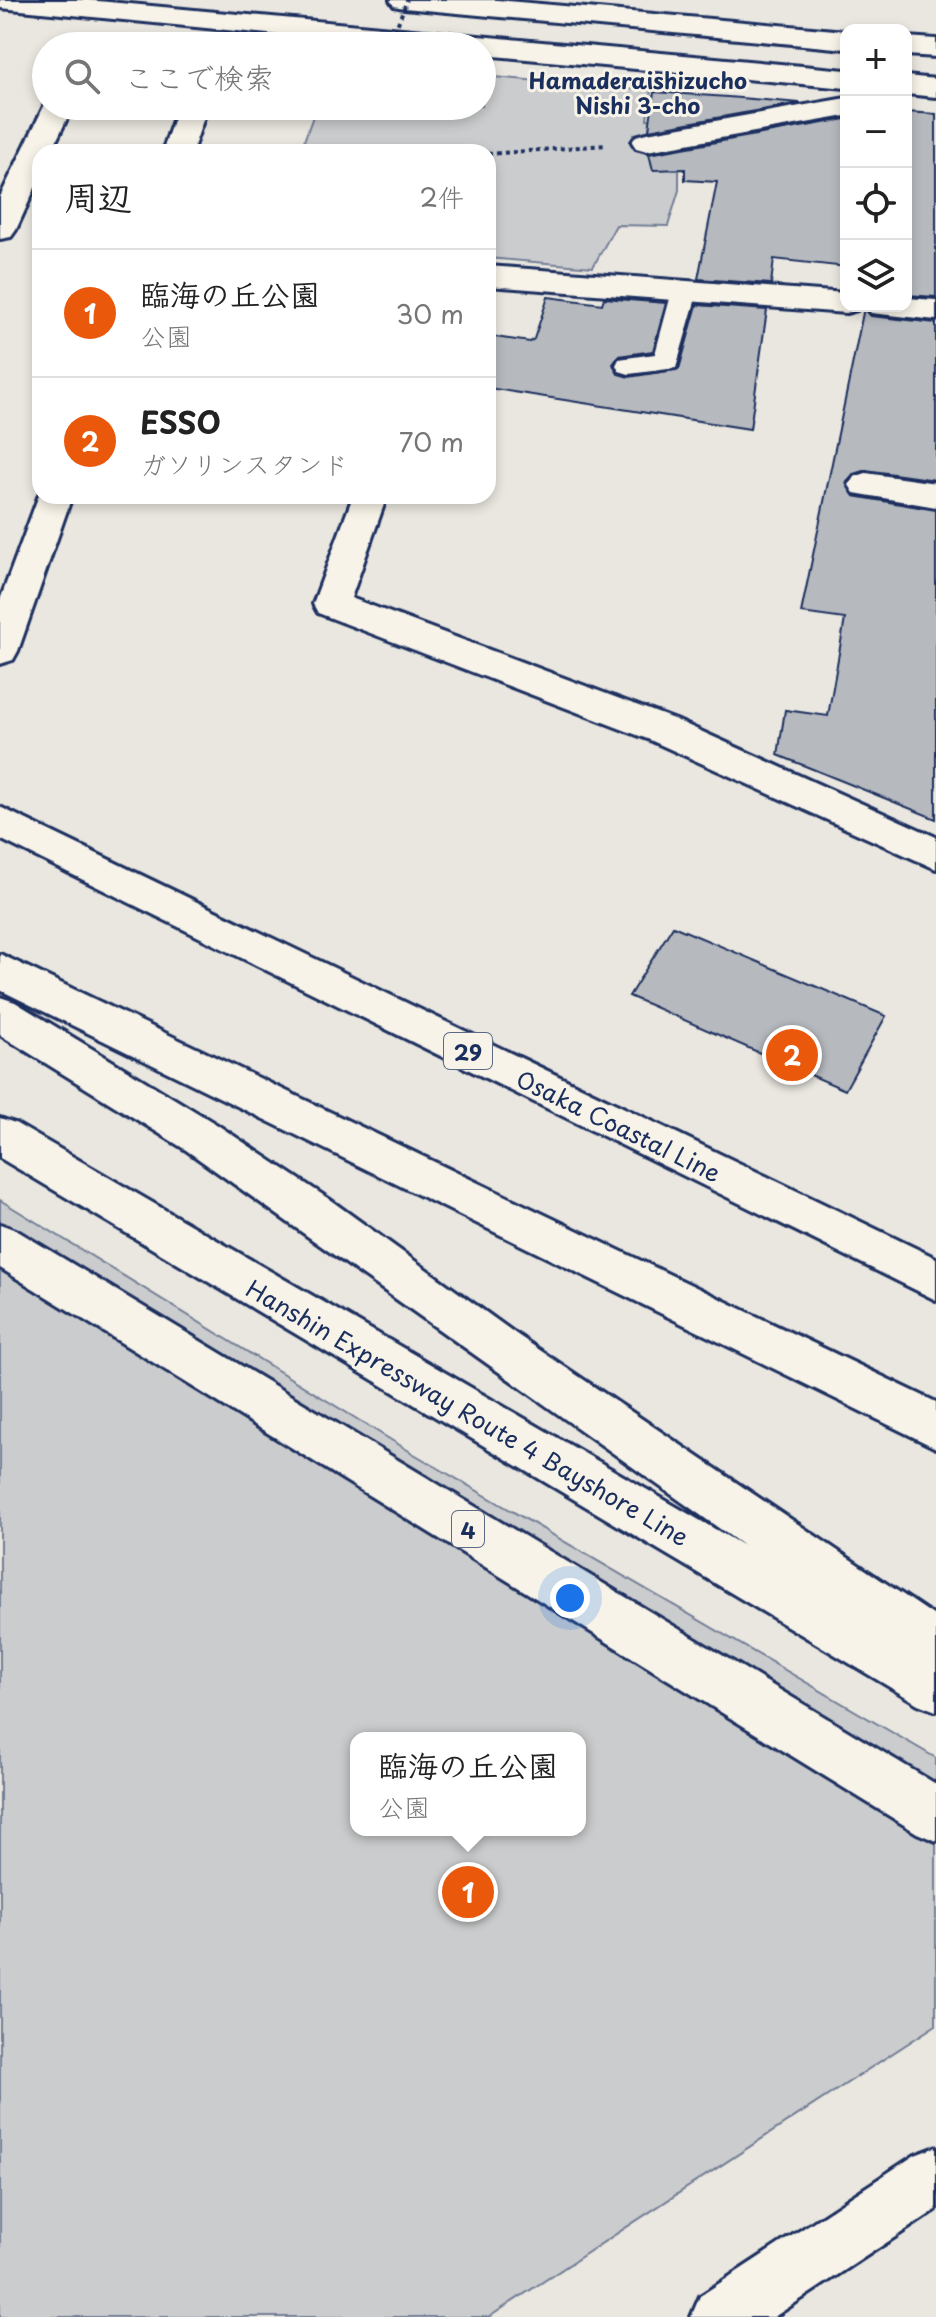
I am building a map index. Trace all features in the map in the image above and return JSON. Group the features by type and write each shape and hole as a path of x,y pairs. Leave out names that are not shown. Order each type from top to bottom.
{"main road":[{"path":"0,0 214,32"},
{"path":"202,0 219,32"},
{"path":"405,0 554,7 840,39"},
{"path":"912,46 936,48"},
{"path":"496,47 840,78"},
{"path":"912,86 936,88"},
{"path":"647,142 840,108"},
{"path":"40,144 51,120"},
{"path":"180,144 188,120"},
{"path":"0,230 32,162"},
{"path":"496,277 840,303"},
{"path":"912,308 936,310"},
{"path":"866,485 936,495"},
{"path":"0,651 52,504"},
{"path":"367,504 331,604 663,730 936,854"},
{"name":"Osaka Coastal Line","path":"0,822 936,1280"},
{"path":"0,971 936,1426"},
{"path":"0,1014 201,1137 313,1213 500,1349 936,1646"},
{"name":"Hanshin Expressway Route 4 Bayshore Line","path":"0,1136 936,1686"},
{"name":"4","path":"0,1244 936,1814"},
{"path":"721,2317 936,2176"}],"lane":[{"path":"629,365 666,362 685,291"}],"path":[{"path":"394,32 405,0"},
{"path":"496,153 647,142"}],"shaded area":[{"path":"496,77 651,91 647,119 718,125 679,146 679,190 668,226 616,225 593,267 496,259 496,144 303,144 312,120 496,120"},
{"path":"0,1200 414,1454 936,1758 936,2025 489,2317 0,2317"}],"building":[{"path":"654,92 728,97 800,103 649,130"},
{"path":"912,112 936,114 936,297 912,295"},
{"path":"840,120 840,266 774,259 771,284 698,279 717,182 685,180 685,169 653,170 649,154"},
{"path":"548,297 602,304 604,298 666,303 653,351 619,356 613,364 618,374 629,377 679,369 697,305 767,310 750,429 496,389 496,337 530,342 534,339"},
{"path":"863,312 871,316 936,323 936,480 866,470 853,474 846,483 854,496 936,510 936,819 778,755 785,710 828,716 845,619 801,613"},
{"path":"673,926 886,1016 845,1090 629,996"}],"place":[{"name":"ESSO","path":"792,1055"},
{"name":"臨海の丘公園","path":"468,1892"}],"district":[{"name":"Hamaderaishizucho Nishi 3-cho","path":"638,92"}]}
